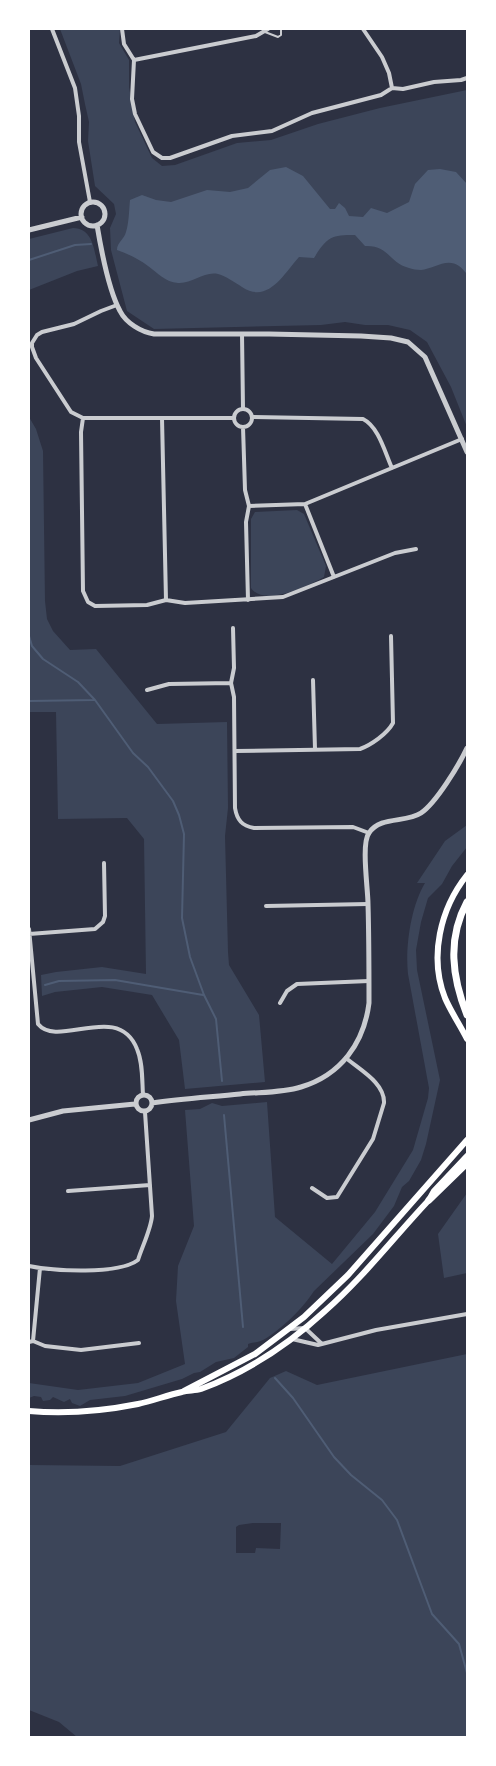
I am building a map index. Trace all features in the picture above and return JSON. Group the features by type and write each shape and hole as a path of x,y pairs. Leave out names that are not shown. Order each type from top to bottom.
{"highway":[{"path":"467,902 456,931 453,954 456,982 467,1015"},
{"path":"428,1200 467,1163"}],"main road":[{"path":"467,875 456,890 444,916 438,954 440,981 445,996 467,1039"},
{"path":"183,1392 242,1361 290,1329 348,1275 467,1140"},
{"path":"29,1411 54,1413 119,1408 153,1401 183,1392 198,1390 217,1383 256,1363 292,1339 344,1293 467,1156"}],"street":[{"path":"52,29 75,88 79,116 79,142 90,202"},
{"path":"122,29 124,44 134,60 132,68 134,114 153,152 162,158 170,158 232,136 272,131 312,113 381,95 392,88 467,78"},
{"path":"363,29 382,57 389,73 392,88"},
{"path":"134,60 256,36 266,30"},
{"path":"90,202 99,202 106,212 104,220 97,225 89,225 82,217 82,209 90,202"},
{"path":"29,230 82,217"},
{"path":"97,225 107,272 117,305 125,318 138,330 145,333 384,337 408,342 425,357 467,452"},
{"path":"117,305 101,310 74,324 42,332 37,335 32,343 36,358 71,412 83,418 233,418"},
{"path":"242,334 242,409"},
{"path":"242,409 250,412 252,417 250,423 243,427 235,424 233,418 237,410 242,409"},
{"path":"252,417 363,418 376,430 392,468"},
{"path":"83,418 81,432 83,591 91,604 100,607 147,605 166,600 178,603 283,597 395,553 416,548"},
{"path":"162,418 166,600"},
{"path":"243,427 245,490 249,506 246,522 248,600"},
{"path":"249,506 305,504 462,440"},
{"path":"305,504 334,577"},
{"path":"233,628 234,668 231,683 234,697 235,808 238,819 243,825 254,828 353,827 369,833"},
{"path":"235,751 360,749 369,745 391,726 393,719 391,636"},
{"path":"313,680 314,749"},
{"path":"147,690 169,684 231,683"},
{"path":"152,1103 300,1088 323,1078 346,1058 360,1040 367,1019 369,981 366,841 369,833 380,824 421,813 432,802 456,768 467,748"},
{"path":"29,934 89,930 100,926 105,916 104,863"},
{"path":"266,906 368,904"},
{"path":"29,929 38,1024 41,1028 50,1031 106,1026 122,1030 134,1042 138,1051 143,1095"},
{"path":"280,1003 287,992 297,984 369,981"},
{"path":"312,1188 327,1198 338,1197 373,1139 384,1103 384,1097 379,1086 346,1058"},
{"path":"143,1095 150,1098 152,1103 151,1108 145,1112"},
{"path":"135,1104 136,1099 143,1095"},
{"path":"135,1104 140,1111 145,1112"},
{"path":"29,1120 63,1111 135,1104"},
{"path":"29,1266 40,1268 101,1269 127,1266 138,1260 152,1223 145,1112"},
{"path":"68,1191 150,1185"},
{"path":"40,1268 31,1341 45,1346 81,1350 139,1344"},
{"path":"292,1339 318,1345 376,1330 467,1314"},
{"path":"290,1329 305,1328 322,1344"}],"lane":[{"path":"266,30 278,37 281,35 281,29"}],"shaded area":[{"path":"60,29 120,29 119,43 129,60 129,87 135,122 152,158 162,166 175,165 237,143 271,140 318,124 380,108 467,90 467,427 451,387 427,342 410,330 388,325 365,325 345,322 321,325 154,329 127,311 111,250 110,228 116,214 114,204 95,186 88,141 89,122 81,84"},
{"path":"286,167 303,176 330,209 335,209 339,203 345,208 349,216 363,217 371,208 387,213 409,202 415,184 428,170 440,169 456,172 467,184 467,274 459,266 450,263 421,270 402,266 379,248 365,246 355,235 340,236 326,241 314,258 299,257 281,279 267,290 260,292 251,291 218,274 208,274 183,283 169,281 145,263 117,250 127,228 130,200 142,195 156,200 171,202 207,190 230,192 248,188 270,170"},
{"path":"73,228 80,229 89,236 94,247 98,266 77,271 29,290 29,239"},
{"path":"29,417 36,429 43,451 45,601 47,619 53,631 70,650 96,649 157,724 227,722 228,808 225,836 229,965 259,1015 265,1082 185,1089 179,1040 152,995 102,987 55,992 42,996 41,975 102,967 146,974 144,839 127,818 58,819 56,712 29,712"},
{"path":"297,510 304,514 326,566 324,577 286,593 266,596 257,593 251,588 251,519 255,512"},
{"path":"467,825 467,847 452,866 442,884 428,898 416,950 417,970 440,1080 426,1144 421,1160 409,1181 402,1187 394,1206 373,1234 314,1291 284,1325 263,1340 248,1344 248,1347 234,1358 216,1362 200,1372 182,1379 125,1396 90,1400 80,1406 72,1403 70,1399 64,1402 53,1397 50,1400 43,1401 41,1397 34,1396 29,1398 29,1383 78,1390 138,1383 185,1364 176,1301 178,1266 194,1226 185,1110 200,1109 212,1103 222,1106 267,1102 275,1217 332,1264 375,1212 413,1150 428,1098 429,1088 407,963 410,927 416,903 425,883 417,883 445,841"},
{"path":"467,1193 467,1273 444,1278 438,1234"},
{"path":"467,1354 467,1737 77,1737 59,1722 29,1710 29,1465 120,1466 226,1432 270,1378 286,1371 317,1385","holes":["253,1523 281,1523 280,1549 256,1548 255,1553 236,1553 236,1527"]}],"waterway":[{"path":"29,260 75,245 91,244"},
{"path":"29,636 32,646 43,659 78,682 95,700 133,753 148,767 173,801 184,834 182,918 190,957 204,995 216,1019 222,1081"},
{"path":"29,701 94,700"},
{"path":"45,985 59,981 115,980 203,995"},
{"path":"224,1115 243,1327"},
{"path":"275,1378 293,1398 334,1457 351,1475 382,1500 397,1520 432,1614 459,1644 467,1673"}]}
